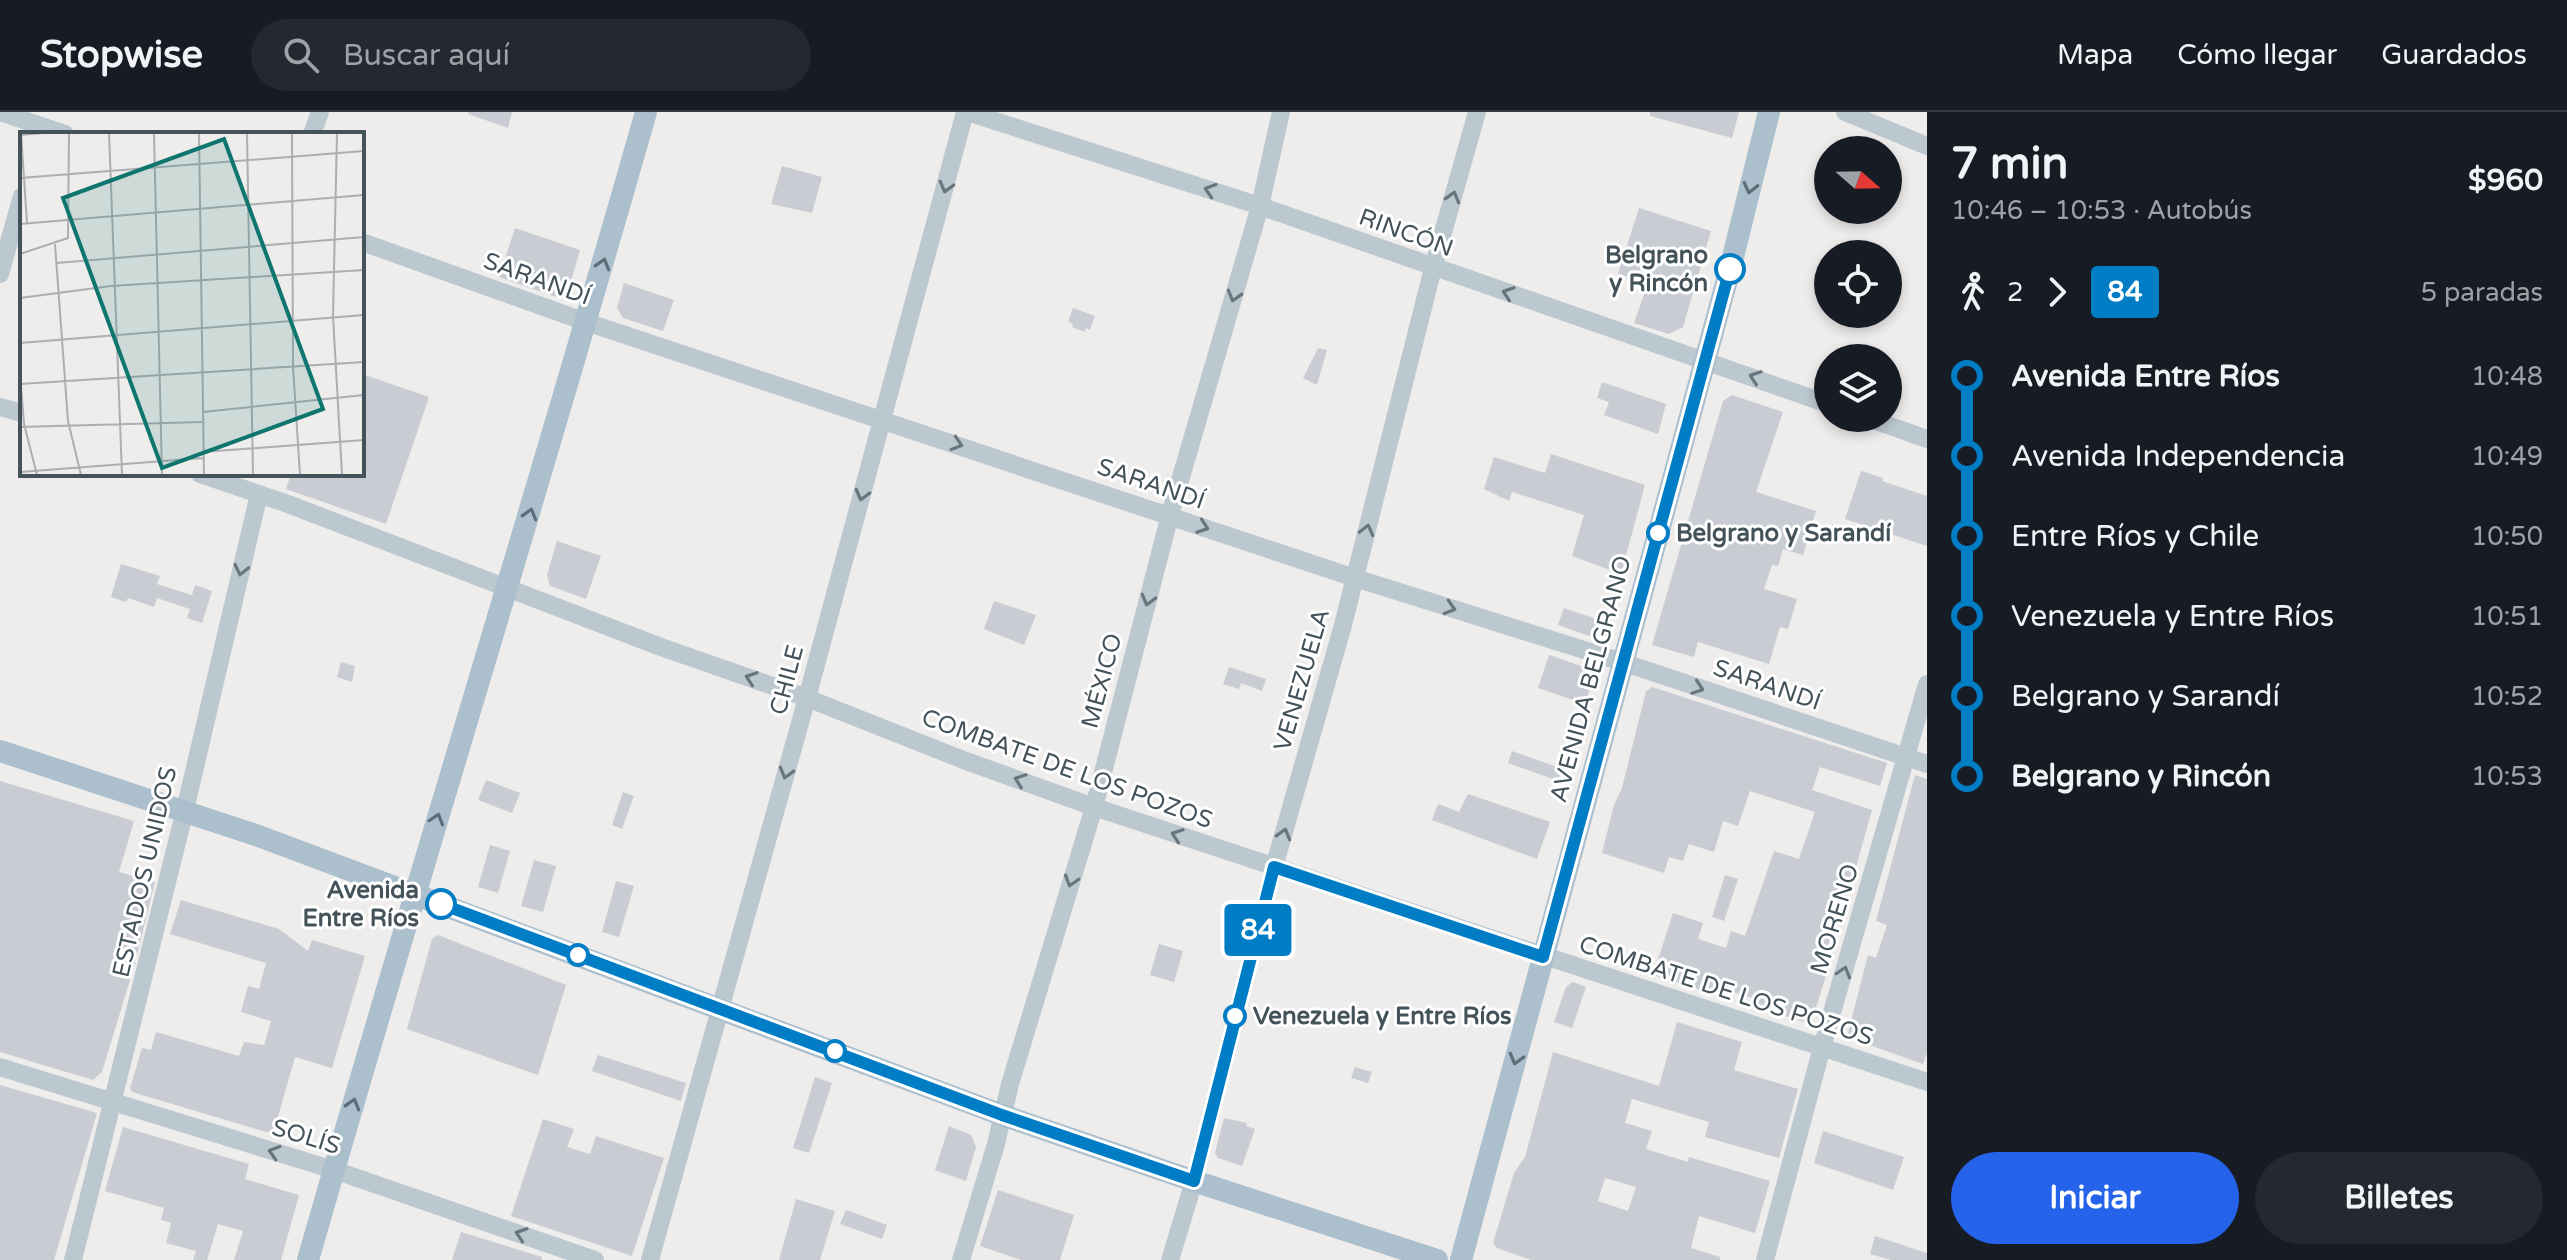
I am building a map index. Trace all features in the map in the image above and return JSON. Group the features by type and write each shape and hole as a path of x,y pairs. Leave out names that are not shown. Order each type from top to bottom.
{"main road":[{"path":"308,1260 646,112"},
{"name":"AVENIDA BELGRANO","path":"1461,1260 1769,112"},
{"path":"0,751 185,810 1002,1115 1437,1260"}],"street":[{"path":"0,112 60,132"},
{"path":"313,132 320,112"},
{"name":"RINCÓN","path":"966,112 1260,206 1814,399"},
{"name":"CHILE","path":"650,1260 966,112"},
{"name":"MÉXICO","path":"961,1260 1094,807 1170,515 1260,206 1281,112"},
{"name":"VENEZUELA","path":"1170,1260 1194,1181 1274,867 1355,578 1433,268 1477,112"},
{"path":"1845,112 1927,146"},
{"path":"0,274 20,203"},
{"name":"SARANDÍ","path":"364,243 586,322 1355,578 1622,662 1927,764"},
{"path":"1902,430 1927,439"},
{"name":"COMBATE DE LOS POZOS","path":"206,476 1094,807 1927,1082"},
{"name":"ESTADOS UNIDOS","path":"73,1260 185,810 259,494"},
{"name":"MORENO","path":"1765,1260 1822,1047 1927,684"},
{"name":"SOLÍS","path":"0,1067 334,1170 595,1260"}],"building":[{"path":"468,112 512,112 508,128"},
{"path":"1650,112 1739,112 1732,138 1650,116"},
{"path":"782,166 822,177 812,213 771,204"},
{"path":"1639,208 1711,231 1683,327 1669,334 1634,323 1648,283 1618,274"},
{"path":"515,228 580,250 568,292 556,297 499,277"},
{"path":"624,283 674,300 663,331 623,318 617,308"},
{"path":"1073,308 1095,316 1090,330 1086,328 1085,332 1068,322"},
{"path":"1318,348 1327,350 1317,385 1303,378"},
{"path":"364,375 429,397 386,524 286,489 290,476 364,476"},
{"path":"1602,382 1666,404 1658,434 1604,415 1609,402 1597,398"},
{"path":"1732,395 1783,412 1756,492 1816,511 1803,555 1783,549 1778,566 1772,565 1764,589 1797,599 1788,629 1780,627 1769,664 1698,642 1694,657 1652,645 1723,401"},
{"path":"1551,454 1645,485 1621,574 1572,556 1584,515 1512,492 1509,501 1484,489 1494,457 1545,473"},
{"path":"1861,471 1927,496 1927,546 1845,519"},
{"path":"557,541 601,556 586,599 550,586 547,575"},
{"path":"121,564 160,576 157,584 192,595 195,585 212,591 202,623 187,618 190,609 157,598 154,607 128,598 126,602 111,597"},
{"path":"994,601 1036,615 1024,645 984,629"},
{"path":"1564,608 1605,622 1601,632 1592,637 1558,625"},
{"path":"1549,655 1590,669 1594,677 1585,704 1538,688"},
{"path":"341,662 355,666 352,682 337,677"},
{"path":"1229,667 1266,679 1262,691 1241,683 1239,689 1223,684"},
{"path":"1652,687 1887,763 1880,786 1820,767 1812,790 1872,810 1842,912 1839,911 1823,961 1830,963 1811,1024 1756,1007 1758,1000 1714,986 1711,993 1653,975 1673,913 1703,923 1698,939 1726,948 1731,931 1745,936 1774,851 1799,859 1815,812 1750,791 1738,826 1723,821 1714,852 1689,844 1683,861 1669,857 1664,873 1602,853 1646,691"},
{"path":"1512,751 1563,769 1558,781 1508,763"},
{"path":"1915,775 1927,779 1927,1052 1923,1064 1847,1037 1868,955 1876,958 1887,925 1876,921"},
{"path":"486,780 520,793 512,813 478,800"},
{"path":"0,781 134,821 119,872 155,882 134,967 102,1072 93,1080 0,1052"},
{"path":"623,792 634,796 622,829 612,825"},
{"path":"1468,794 1550,822 1537,859 1432,820 1438,804 1459,812"},
{"path":"490,845 510,851 498,893 478,887"},
{"path":"534,860 556,866 543,912 521,906"},
{"path":"1725,875 1738,879 1724,921 1712,917"},
{"path":"616,881 634,886 619,937 602,932"},
{"path":"181,900 279,929 308,951 312,940 365,956 332,1068 295,1057 273,1134 132,1092 130,1088 142,1048 151,1050 156,1032 239,1056 244,1042 264,1045 271,1021 241,1012 248,986 259,989 266,963 170,934"},
{"path":"438,935 566,985 538,1075 407,1029 432,939"},
{"path":"1159,944 1183,951 1174,982 1150,975"},
{"path":"1573,982 1586,987 1572,1028 1554,1022 1566,987"},
{"path":"1677,1022 1742,1042 1734,1070 1798,1089 1779,1158 1705,1137 1709,1122 1632,1099 1625,1123 1652,1131 1646,1149 1688,1162 1689,1157 1770,1181 1755,1233 1699,1216 1691,1248 1720,1257 1720,1260 1531,1260 1497,1248 1493,1243 1514,1173 1525,1157 1553,1052 1659,1086","holes":["1605,1178 1636,1187 1628,1211 1598,1201"]},
{"path":"598,1055 686,1083 681,1101 592,1071"},
{"path":"1355,1067 1372,1072 1368,1083 1351,1078"},
{"path":"815,1077 832,1083 809,1153 793,1148"},
{"path":"0,1085 97,1113 54,1260 0,1260"},
{"path":"1224,1118 1247,1123 1246,1126 1255,1129 1242,1166 1218,1158 1215,1153"},
{"path":"543,1119 574,1129 567,1147 590,1154 596,1136 664,1158 632,1256 511,1216"},
{"path":"949,1126 971,1135 976,1147 966,1181 935,1170"},
{"path":"123,1127 249,1164 245,1179 299,1195 281,1260 234,1260 243,1231 218,1224 207,1260 193,1260 196,1251 166,1243 171,1223 161,1220 164,1208 105,1191"},
{"path":"1823,1131 1904,1157 1893,1190 1814,1163"},
{"path":"998,1190 1074,1215 1060,1260 1021,1260 980,1246"},
{"path":"796,1199 835,1211 820,1260 779,1260"},
{"path":"846,1210 887,1225 882,1239 840,1224"},
{"path":"461,1232 542,1257 542,1260 452,1260"},
{"path":"1875,1236 1927,1253 1927,1260 1891,1260 1870,1254"}],"bus line":[{"name":"84","path":"441,904 1002,1115 1194,1181 1274,867 1543,957 1730,269"}],"place":[{"name":"Belgrano y Rincón","path":"1730,269"},
{"name":"Belgrano y Sarandí","path":"1658,533"},
{"name":"Avenida Entre Ríos","path":"441,904"},
{"name":"Venezuela y Entre Ríos","path":"1235,1016"}]}
